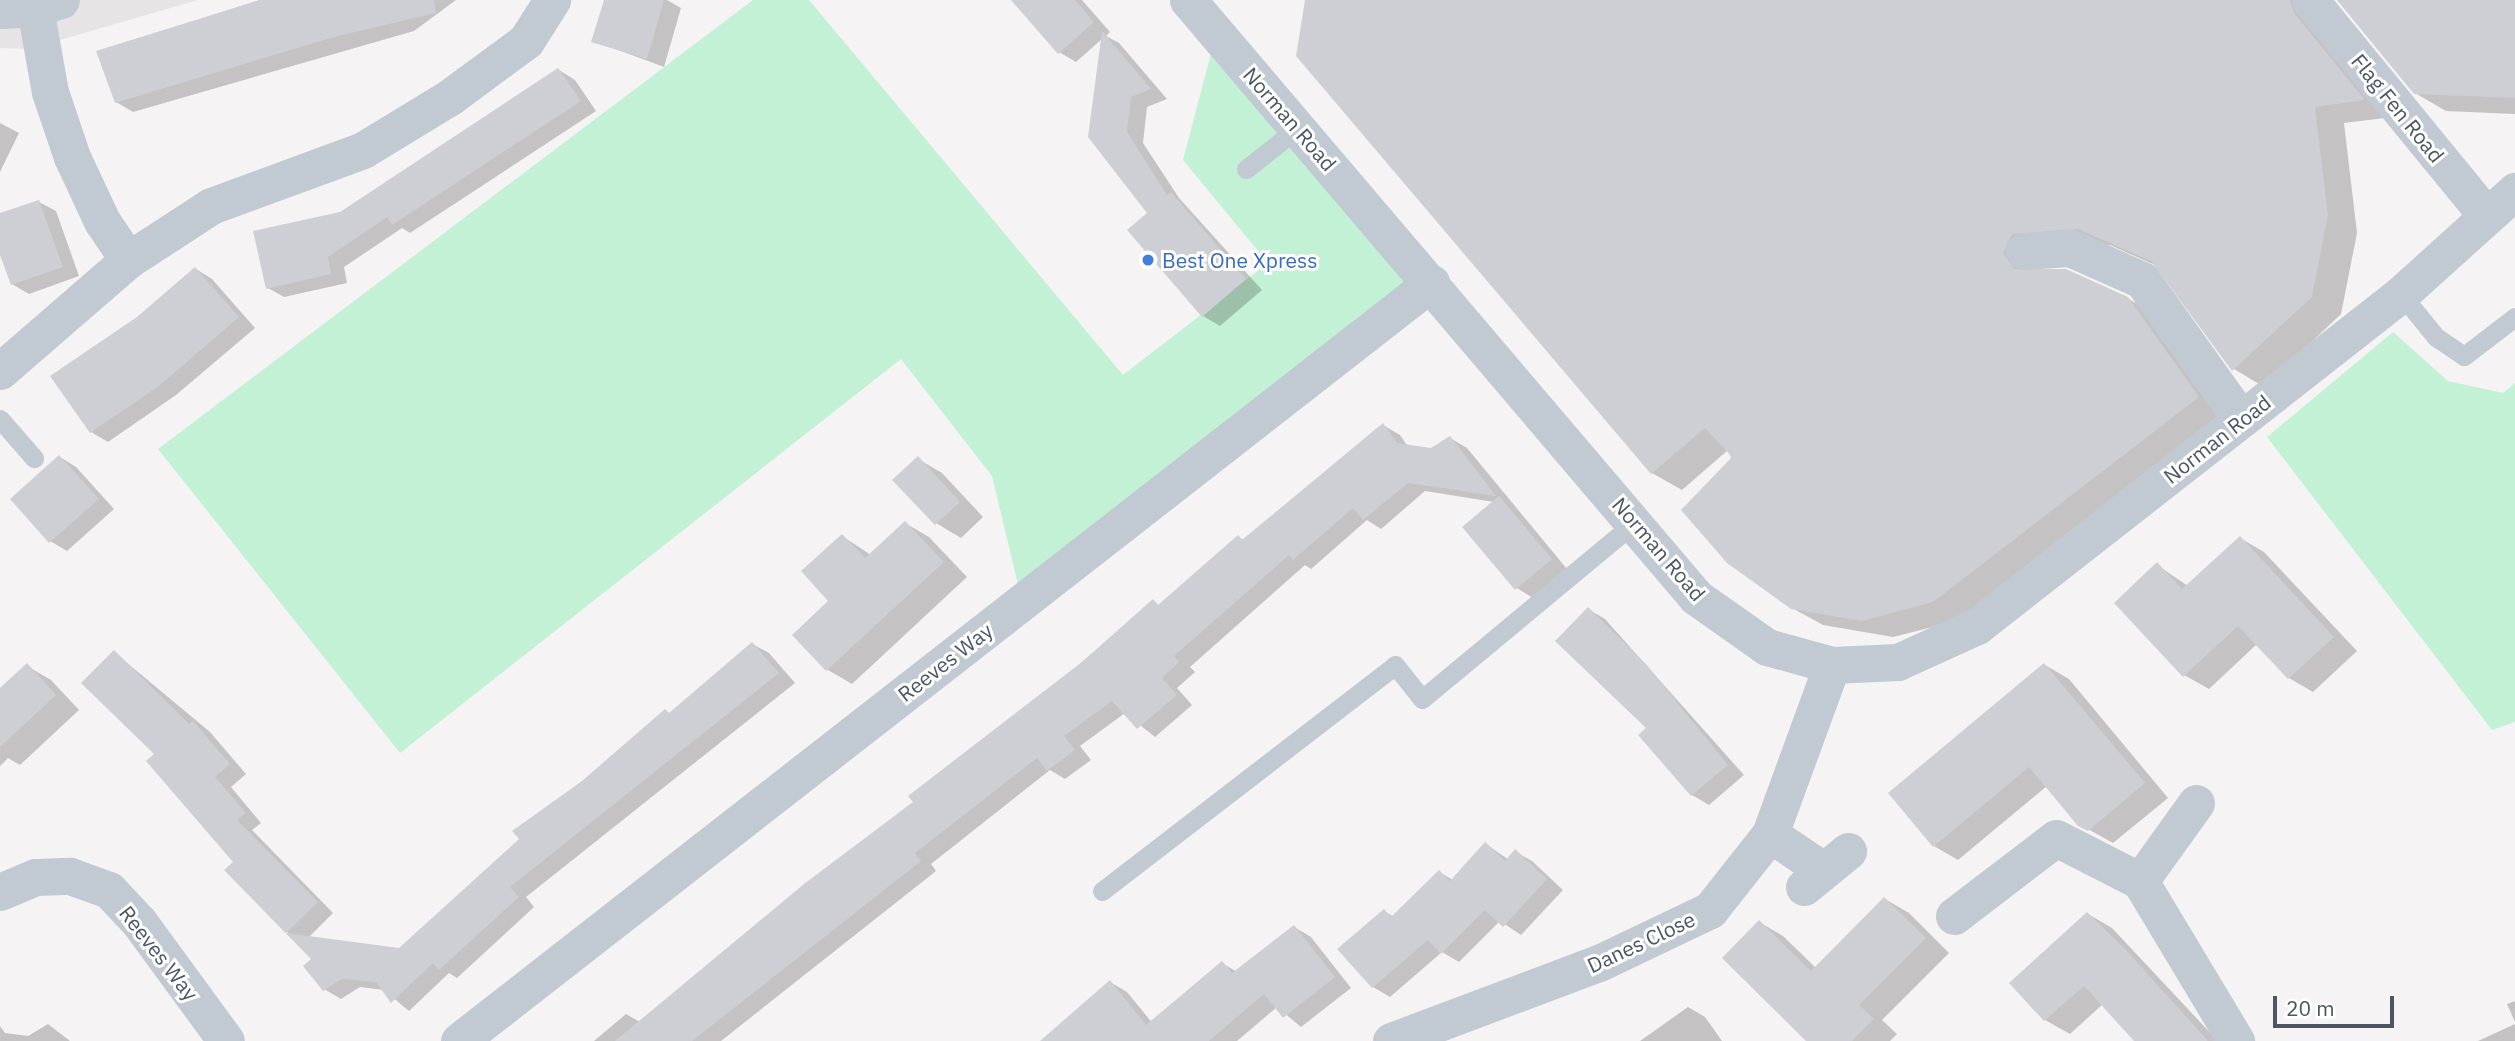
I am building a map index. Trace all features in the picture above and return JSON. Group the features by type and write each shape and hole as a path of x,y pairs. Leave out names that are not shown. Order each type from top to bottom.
{"street":[{"path":"0,371 128,260 211,206 363,150 450,97 526,41 552,0"},
{"name":"Norman Road","path":"1188,0 1696,597 1766,647 1832,666 1898,662 1978,626 2401,294 2515,191"},
{"name":"Flag Fen Road","path":"2310,0 2487,216"},
{"path":"32,6 50,92 72,157 102,221 128,260"},
{"path":"2024,251 2070,248 2142,280 2241,419"},
{"name":"Reeves Way","path":"459,1041 1431,283"},
{"name":"Danes Close","path":"1391,1041 1599,963 1710,910 1770,835 1832,666"},
{"path":"2140,881 2196,803"},
{"path":"1770,835 1825,869"},
{"path":"1954,916 2056,838 2140,881 2229,1038"},
{"name":"Reeves Way","path":"0,892 35,877 71,876 109,890 139,922 226,1041"}],"lane":[{"path":"1245,169 1298,128"},
{"path":"2401,294 2436,337 2452,352 2464,356 2515,317"},
{"path":"0,419 34,458"},
{"path":"1102,891 1395,665 1422,699 1634,523"}],"shaded area":[{"path":"0,0 198,0 29,49 0,48"}],"green space":[{"path":"753,0 809,0 1123,375 1268,263 1183,160 1213,46 1421,281 1021,597 992,476 901,359 400,753 158,449"},
{"path":"2393,332 2448,381 2503,393 2515,383 2515,722 2492,730 2267,437"}],"building":[{"path":"260,0 434,0 436,13 334,37 115,103 96,51"},
{"path":"604,0 664,0 647,59 591,42"},
{"path":"1011,0 1075,0 1094,22 1058,54"},
{"path":"1305,0 2290,0 2294,13 2365,100 2315,107 2328,215 2312,297 2232,371 2151,261 2078,229 2012,234 2003,253 2014,269 2066,269 2128,297 2199,397 1933,602 1862,621 1791,609 1727,563 1681,510 1732,457 1705,428 1651,474 1296,56"},
{"path":"2337,0 2515,0 2515,98 2414,94"},
{"path":"1102,31 1151,89 1131,97 1127,132 1167,195 1171,192 1246,279 1202,317 1127,230 1147,213 1088,137"},
{"path":"558,68 581,101 392,225 387,217 328,257 331,274 266,289 253,231 340,212"},
{"path":"39,200 63,267 11,285 0,255 0,213"},
{"path":"195,267 239,317 159,386 90,433 50,376 137,317"},
{"path":"1383,423 1397,443 1431,448 1450,436 1496,496 1408,483 1363,520 1353,508 1293,560 1289,555 1174,656 1179,662 1162,678 1177,695 1137,729 1112,701 1064,736 1075,750 1047,771 1037,758 915,853 921,861 692,1041 615,1041 804,884 913,802 908,796 1082,662 1153,599 1158,605 1238,535 1242,540"},
{"path":"59,455 99,499 49,543 10,499"},
{"path":"918,456 960,502 935,525 892,480"},
{"path":"1499,496 1552,559 1515,590 1462,527"},
{"path":"905,521 944,562 826,671 792,635 828,601 801,571 842,534 865,558"},
{"path":"2240,536 2334,637 2288,679 2238,626 2183,677 2114,603 2157,562 2182,589"},
{"path":"1588,607 1646,664 1728,765 1691,796 1638,735 1646,728 1555,641"},
{"path":"752,642 779,673 510,887 519,897 439,970 433,963 391,1003 376,982 342,979 323,991 303,966 311,959 224,870 233,862 146,761 154,754 81,683 114,650 189,724 193,721 230,764 215,777 246,813 237,820 318,902 286,933 399,948 519,839 512,831 582,781 665,709 669,713"},
{"path":"27,663 56,695 0,747 0,688"},
{"path":"2044,663 2145,783 2088,831 2078,826 2029,767 1933,847 1888,793"},
{"path":"1485,842 1505,861 1515,849 1547,879 1503,927 1485,910 1441,954 1428,940 1372,988 1337,949 1384,909 1391,917 1439,870 1450,881"},
{"path":"1884,897 1926,938 1859,1005 1874,1019 1852,1041 1806,1041 1722,958 1759,920 1811,971"},
{"path":"2087,912 2126,950 2208,1041 2134,1041 2084,986 2044,1021 2009,983"},
{"path":"1294,925 1335,977 1283,1018 1264,994 1209,1041 1040,1041 1110,980 1146,1025 1222,961 1232,973"}],"place":[{"name":"Best One Xpress","path":"1148,260"}]}
